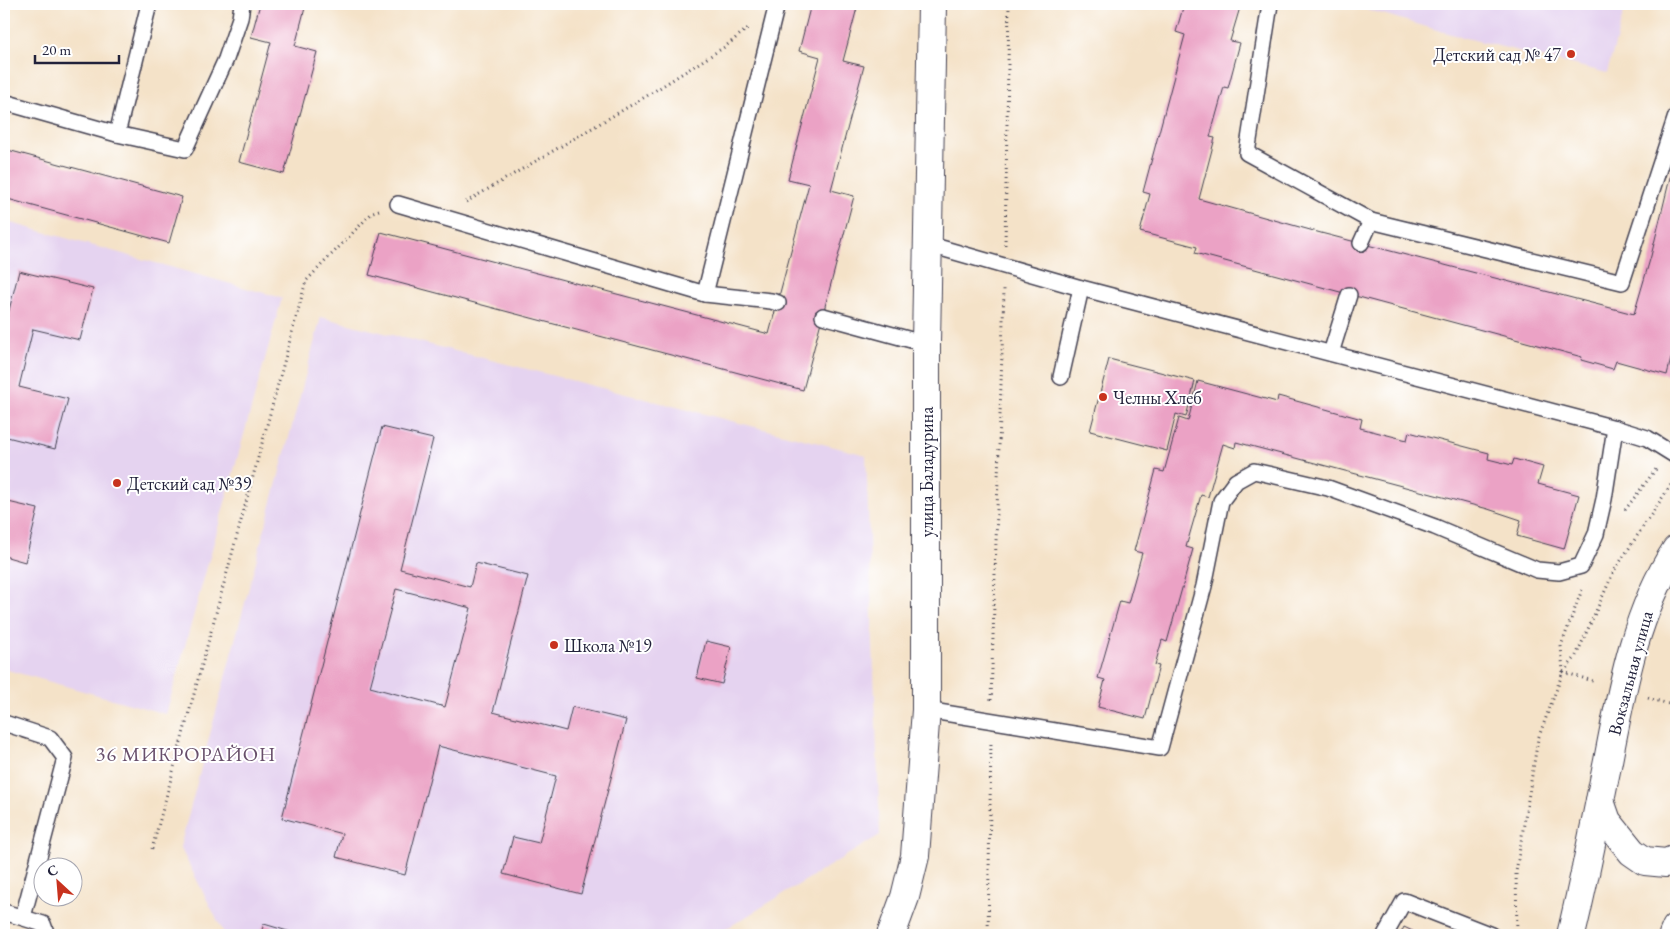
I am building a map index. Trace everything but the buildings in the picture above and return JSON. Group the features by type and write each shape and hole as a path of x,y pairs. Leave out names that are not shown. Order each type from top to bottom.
{"street":[{"name":"улица Баладурина","path":"891,935 905,897 915,856 926,710 926,344 932,4"},
{"name":"Вокзальная улица","path":"1571,935 1622,690 1642,617 1662,572 1676,550"},
{"path":"1600,801 1607,821 1632,852 1645,861 1666,863 1676,859"},
{"path":"1673,935 1676,928"}],"lane":[{"path":"117,134 149,4"},
{"path":"4,102 117,134 185,149 226,59 240,18 242,4"},
{"path":"1270,4 1247,153 1371,221 1622,282 1676,116"},
{"path":"705,294 777,5"},
{"path":"398,204 705,294 771,300 778,303"},
{"path":"1361,243 1371,221"},
{"path":"927,244 1081,288 1615,428 1647,438 1676,456"},
{"path":"1061,377 1081,288"},
{"path":"1331,353 1349,295"},
{"path":"822,316 926,344"},
{"path":"926,710 1160,748 1204,586 1220,501 1236,481 1254,471 1328,488 1436,527 1537,570 1559,572 1581,566 1596,534 1604,499 1615,428"},
{"path":"4,723 50,738 65,758 23,917"},
{"path":"1386,935 1404,901 1491,935 1496,935"},
{"path":"4,912 43,924 47,935"}],"path":[{"path":"988,935 991,720 1004,266 1008,4"},
{"path":"461,204 645,97 718,51 777,5"},
{"path":"152,849 306,281 373,212 398,204"},
{"path":"1517,935 1516,872 1538,739 1563,672 1575,658 1614,571 1676,476"},
{"path":"1563,672 1602,684"},
{"path":"1642,696 1676,706"}],"shaded area":[{"name":"Детский сад № 47","path":"1349,4 1626,4 1607,73 1454,35"},
{"name":"Детский сад №39","path":"4,221 282,298 166,714 4,669"},
{"name":"Школа №19","path":"321,317 866,455 880,835 716,935 225,935 180,847"}],"place":[{"name":"Детский сад № 47","path":"1571,54"},
{"name":"Челны Хлеб","path":"1103,397"},
{"name":"Детский сад №39","path":"117,483"},
{"name":"Школа №19","path":"554,645"}],"district":[{"name":"36 МИКРОРАЙОН","path":"186,754"}]}
